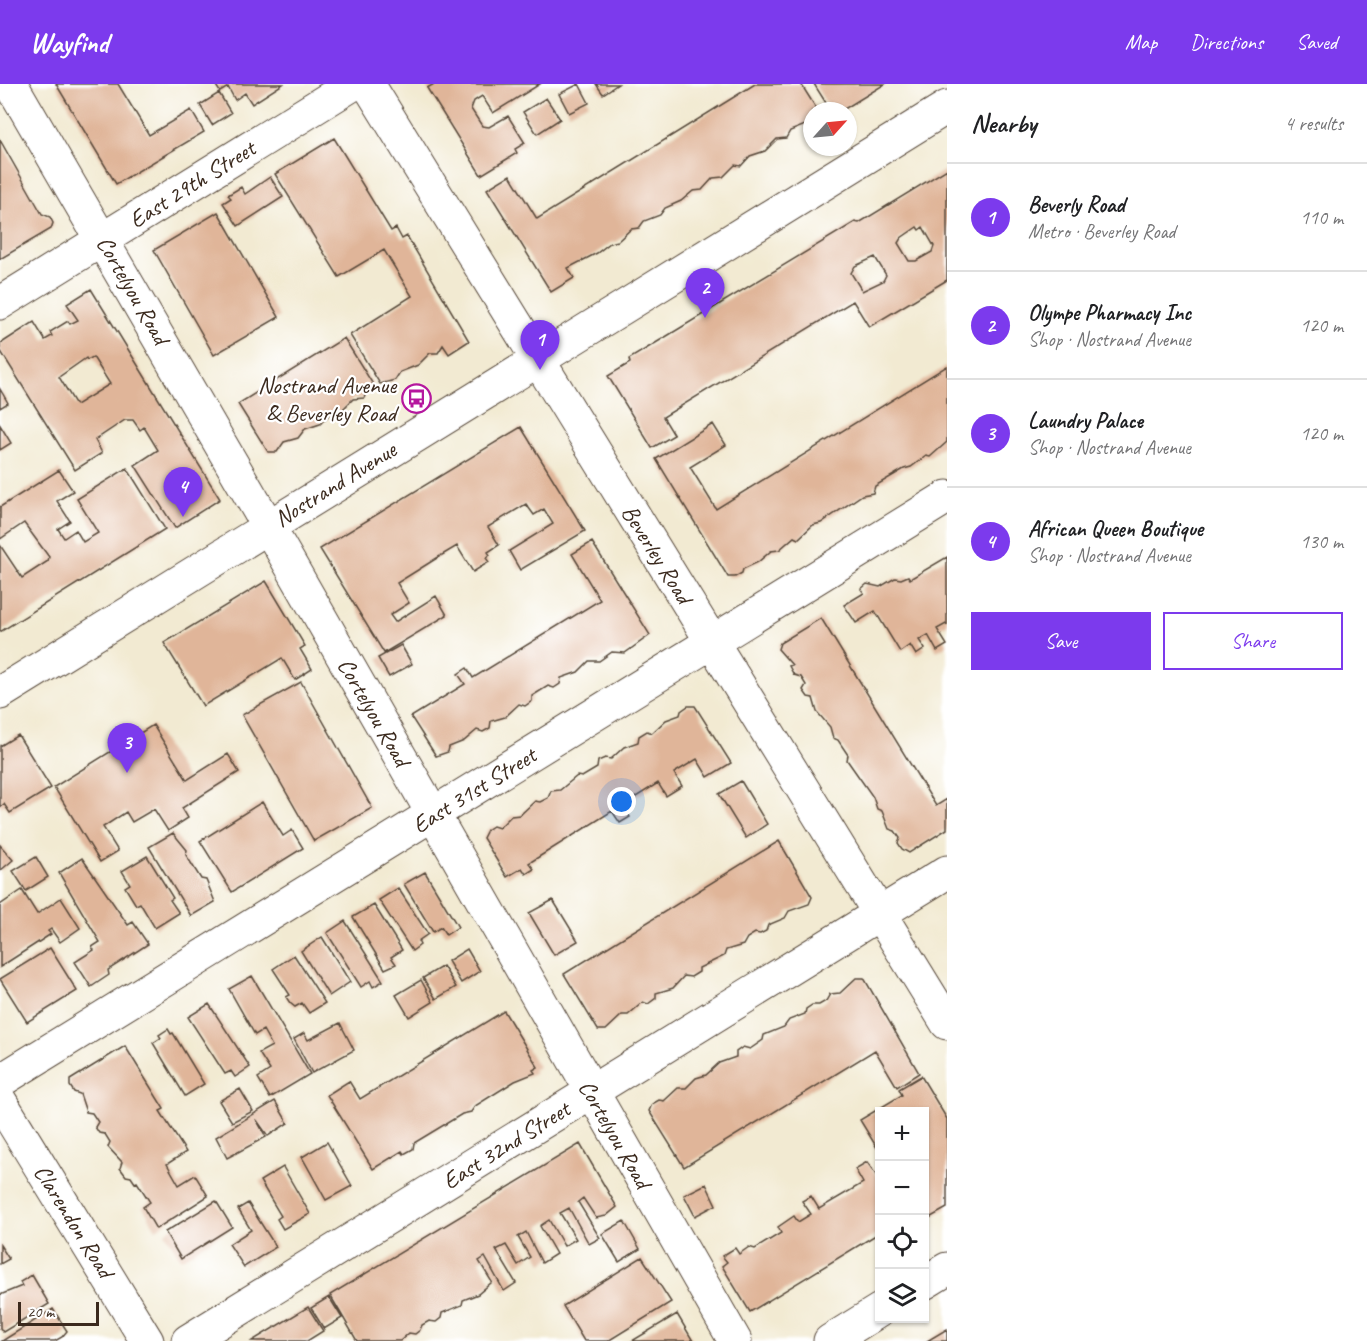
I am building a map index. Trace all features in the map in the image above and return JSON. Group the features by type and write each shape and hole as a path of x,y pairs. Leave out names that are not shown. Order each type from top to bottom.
{"street":[{"name":"Cortelyou Road","path":"11,84 103,239 735,1341"},
{"name":"East 29th Street","path":"0,303 353,84"},
{"name":"Beverley Road","path":"368,84 947,1023"},
{"name":"Nostrand Avenue","path":"0,693 947,107"},
{"name":"East 31st Street","path":"0,1082 947,497"},
{"name":"East 32nd Street","path":"188,1341 947,872"},
{"name":"Clarendon Road","path":"0,1101 147,1341"},
{"path":"929,1280 947,1269"},
{"path":"830,1341 875,1313"}],"building":[{"path":"56,84 118,84 149,135 191,110 204,132 116,184"},
{"path":"215,84 283,84 252,104 245,93 235,100 228,87 220,92"},
{"path":"434,84 540,84 493,113 482,96 474,101 471,109 482,126 489,127 508,116 525,143 515,149 517,153 481,175 427,88"},
{"path":"579,84 589,103 569,113 559,94"},
{"path":"596,84 618,84 603,94"},
{"path":"755,84 801,84 812,102 803,102 803,126 790,131 786,138 777,139 765,151 750,156 741,166 735,165 723,177 713,178 702,190 693,191 681,201 665,208 660,215 644,221 639,228 631,229 618,241 610,243 597,253 568,268 574,278 551,292 487,189 510,175 537,219"},
{"path":"814,84 885,84 856,102 825,102"},
{"path":"219,93 231,113 212,125 200,105"},
{"path":"546,98 560,119 537,134 523,112"},
{"path":"334,138 391,231 396,228 402,239 407,236 469,341 449,354 443,345 438,353 430,353 418,365 400,372 395,380 380,384 350,335 412,296 384,250 339,277 275,174"},
{"path":"0,140 42,214 50,217 53,223 51,229 0,259"},
{"path":"947,169 947,280 869,327 853,301 663,417 674,435 652,448 608,376 630,363 629,359 855,222 859,223","holes":["917,227 919,230 923,227 934,246 932,252 916,261 909,261 898,243 901,238","875,257 886,275 883,281 862,291 851,273 855,266"]},
{"path":"270,177 283,197 238,226 223,203 231,198 228,195 241,187 245,194"},
{"path":"218,212 279,317 214,355 154,250"},
{"path":"91,289 220,499 175,528 135,465 158,450 144,427 140,430 133,420 125,420 95,440 102,453 75,470 0,350 0,344 34,322 45,340 52,336 50,332 68,321 70,324 78,320 67,304","holes":["93,357 110,384 76,405 59,377 86,358 87,360"]},
{"path":"344,338 374,386 367,391 364,398 353,399 341,411 332,412 320,424 305,429 298,438 284,442 277,452 268,452 238,404"},
{"path":"947,366 947,442 930,457 926,456 911,467 875,486 873,493 862,495 821,523 813,525 798,539 794,537 779,550 771,551 758,562 743,569 742,573 735,577 728,577 656,459 713,424 726,445 690,467 716,509"},
{"path":"0,389 8,403 0,408"},
{"path":"0,425 11,443 0,450"},
{"path":"521,427 585,531 520,570 509,551 553,524 544,509 534,515 526,504 488,527 499,545 488,552 490,555 486,558 489,562 473,572 457,546 397,583 409,603 390,615 395,622 436,596 447,615 384,653 320,549"},
{"path":"127,468 165,529 0,632 0,545 22,578 48,561 49,557 24,523 0,539 0,507 59,470 73,491 57,501 70,521 58,529 64,538 76,530 83,542 98,533 77,499"},
{"path":"592,542 650,635 625,653 612,652 599,661 589,661 578,672 561,678 560,684 554,688 548,686 532,696 532,701 525,706 519,704 505,717 491,721 490,728 483,732 477,730 464,741 449,747 448,752 436,756 411,717 465,684 458,674 467,668 473,678 600,600 572,554"},
{"path":"947,557 947,626 946,624 937,629 947,645 937,651 928,635 919,640 925,649 916,655 910,645 900,652 875,611 856,623 844,605 864,593 861,589 867,584 880,587 895,578 901,579 908,576 910,579"},
{"path":"266,581 305,646 300,649 312,669 295,680 282,658 203,706 164,643"},
{"path":"821,618 936,806 947,799 947,829 909,853 898,843 900,838 895,831 889,829 882,811 877,809 873,797 847,760 848,755 838,740 833,738 830,727 817,712 813,698 808,697 803,690 806,685 801,677 794,675 789,666 792,665 778,649 780,643"},
{"path":"401,645 412,664 389,677 378,658"},
{"path":"301,682 372,808 314,841 242,715"},
{"path":"688,706 695,706 731,763 708,777 697,759 674,773 682,786 666,796 658,783 623,805 630,817 620,823 612,811 529,863 534,869 526,874 522,868 507,877 483,838 487,830 493,826 499,828 511,816 520,815 535,801 540,802 548,798 551,791 560,790 577,776 582,777 597,768 598,761 605,758 611,759 624,747 638,742 639,736 647,731 652,733 666,720 680,715 681,711"},
{"path":"153,725 187,780 228,754 239,772 182,808 188,818 168,831 154,809 132,822 126,812 103,827 118,851 100,862 54,787"},
{"path":"18,735 51,788 10,813 4,804 0,807 0,746"},
{"path":"741,781 767,824 746,838 719,794"},
{"path":"262,802 283,836 292,830 303,848 232,892 200,841"},
{"path":"173,833 187,850 186,855 201,879 206,880 215,902 191,916 149,847"},
{"path":"779,841 812,897 809,904 789,911 785,918 768,925 766,931 760,934 755,933 747,938 743,945 726,950 724,956 699,968 699,972 691,977 684,976 673,988 656,993 656,998 648,1004 643,1002 628,1015 622,1015 606,1030 598,1030 564,974"},
{"path":"0,845 13,860 0,871"},
{"path":"147,856 173,898 170,900 179,913 155,928 140,903 136,905 125,887 130,884 122,871"},
{"path":"36,857 48,877 26,891 13,871"},
{"path":"82,858 128,925 133,922 148,944 108,970 109,975 91,987 75,962 94,950 92,947 100,942 59,873"},
{"path":"425,872 458,927 446,935 441,927 433,932 404,884"},
{"path":"398,888 428,934 418,941 420,945 412,951 379,900"},
{"path":"22,890 37,914 61,898 80,928 60,942 51,929 48,931 51,934 0,967 0,905"},
{"path":"553,900 578,941 554,955 529,913"},
{"path":"374,905 402,950 391,957 396,964 385,969 353,917"},
{"path":"345,921 383,981 373,987 370,981 361,987 327,933"},
{"path":"322,937 350,982 329,996 301,951"},
{"path":"50,948 77,991 27,1022 0,979"},
{"path":"467,949 480,971 461,983 448,961"},
{"path":"294,955 325,1003 309,1013 302,1003 295,1007 290,1003 286,997 290,995 273,969"},
{"path":"443,966 456,987 436,999 423,978"},
{"path":"252,976 310,1074 270,1098 258,1078 270,1070 259,1053 272,1046 263,1030 255,1035 229,989"},
{"path":"856,978 864,978 919,1073 897,1087 875,1050 684,1167 649,1111 652,1104 659,1100 664,1101 678,1088 686,1088 696,1078 706,1075 719,1063 736,1057 736,1052 743,1047 750,1049 763,1040 764,1035 784,1027 789,1020 805,1014 806,1009 812,1005 819,1005 826,1001 830,994 840,993"},
{"path":"421,980 433,1002 409,1017 396,995"},
{"path":"209,1004 250,1067 235,1077 231,1071 225,1074 188,1017"},
{"path":"504,1011 538,1067 533,1070 535,1073 515,1081 475,1106 471,1112 462,1114 414,1143 413,1149 404,1154 402,1151 373,1169 327,1095 349,1081 360,1099"},
{"path":"340,1023 354,1050 312,1073 294,1039 304,1033 308,1040"},
{"path":"168,1029 171,1034 173,1033 204,1084 185,1096 153,1043 161,1038 159,1035"},
{"path":"125,1046 164,1109 160,1111 186,1152 167,1164 179,1185 195,1175 208,1196 156,1229 143,1207 150,1202 137,1182 135,1183 131,1177 126,1176 120,1168 122,1162 108,1147 110,1142 105,1134 99,1133 95,1127 98,1122 92,1113 86,1112 80,1094 74,1092 70,1086 70,1080"},
{"path":"921,1076 947,1119 947,1208 929,1218 929,1107 882,1107 902,1095 899,1089"},
{"path":"240,1089 253,1111 232,1122 219,1101"},
{"path":"275,1101 288,1123 268,1136 256,1119 266,1137 227,1158 216,1137"},
{"path":"875,1111 875,1144 860,1120"},
{"path":"327,1142 352,1186 326,1200 302,1157"},
{"path":"580,1144 617,1207 606,1216 596,1218 583,1198 578,1202 600,1238 589,1244 569,1208 560,1213 576,1239 564,1246 549,1220 540,1226 556,1254 542,1263 526,1232 518,1237 530,1257 518,1265 506,1245 496,1250 516,1283 504,1291 485,1257 479,1261 492,1282 478,1294 463,1300 462,1305 442,1313 441,1318 436,1322 429,1321 422,1325 415,1334 409,1333 400,1341 357,1341 330,1295"},
{"path":"867,1162 875,1173 875,1235 750,1312 722,1266 727,1262 722,1256 735,1248 739,1254 749,1247 755,1249 781,1233 778,1227 794,1216 798,1222 811,1214 802,1201 811,1196 819,1209 863,1183 855,1169"},
{"path":"283,1167 310,1214 283,1229 277,1219 281,1216 260,1181"},
{"path":"706,1184 716,1205 695,1216 684,1195"},
{"path":"216,1201 232,1227 181,1259 165,1232"},
{"path":"248,1203 276,1247 244,1267 229,1244 251,1230 238,1209"},
{"path":"624,1221 640,1249 619,1262 602,1234"},
{"path":"0,1245 9,1259 0,1264"},
{"path":"642,1257 671,1302 608,1341 584,1341 563,1306"},
{"path":"32,1275 49,1304 3,1332 0,1328 0,1295 22,1286 20,1282"},
{"path":"329,1297 342,1318 324,1329 311,1308"},
{"path":"308,1307 323,1331 307,1341 252,1341"},
{"path":"53,1309 67,1331 62,1337 55,1341 2,1341"},
{"path":"677,1314 693,1341 632,1341"},
{"path":"947,1329 947,1341 927,1341"}],"place":[{"name":"Olympe Pharmacy Inc","path":"705,318"},
{"name":"Beverly Road","path":"540,370"},
{"name":"Nostrand Avenue & Beverley Road","path":"417,399"},
{"name":"African Queen Boutique","path":"183,517"},
{"name":"Laundry Palace","path":"127,773"}]}
